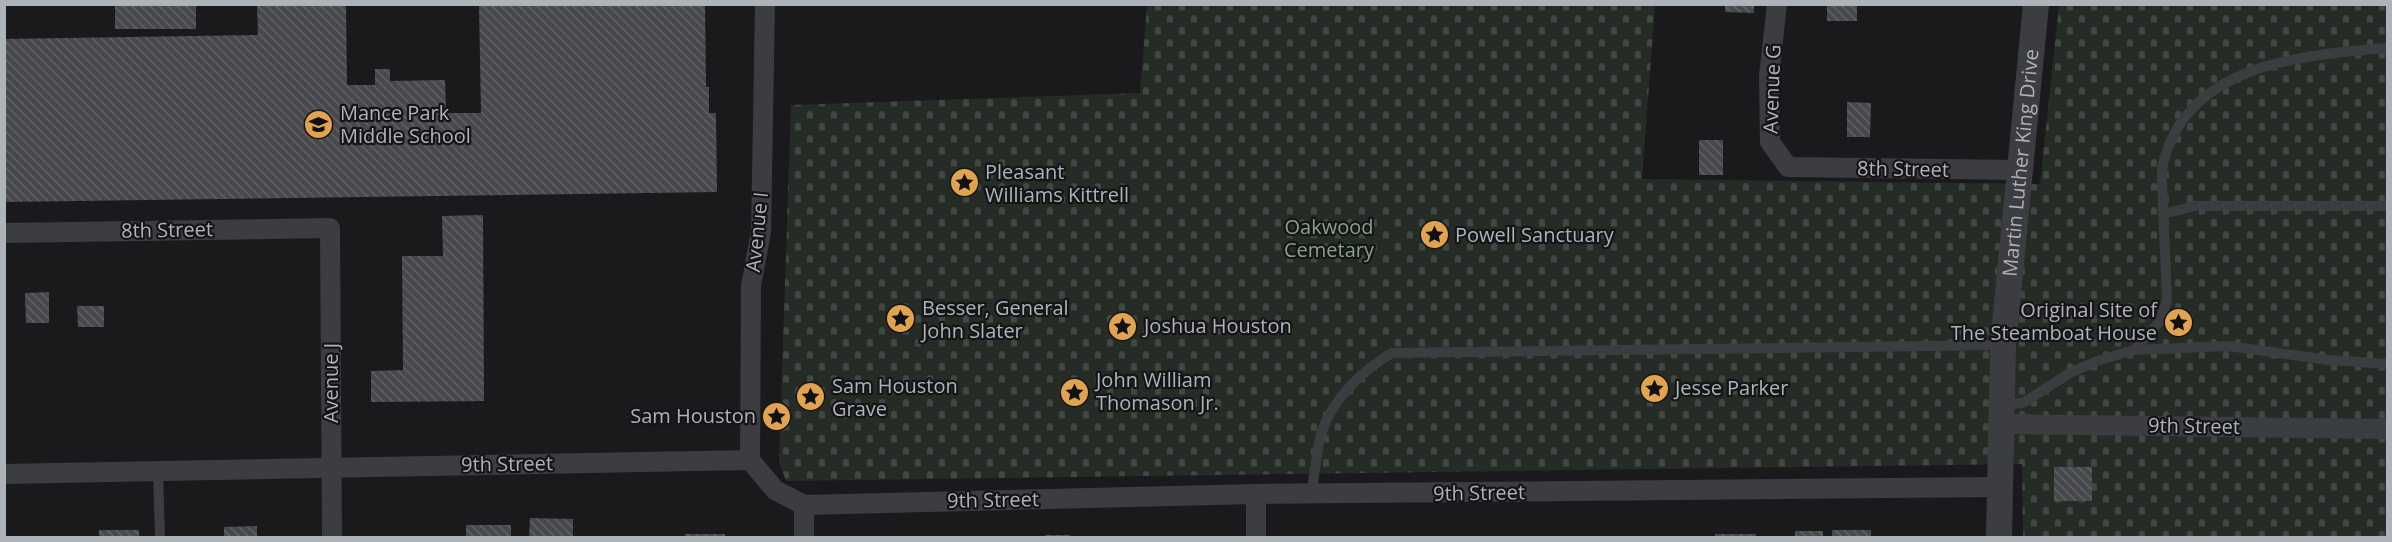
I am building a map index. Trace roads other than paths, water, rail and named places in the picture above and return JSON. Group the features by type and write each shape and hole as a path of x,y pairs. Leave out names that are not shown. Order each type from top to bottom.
{"street":[{"name":"Avenue I","path":"750,460 751,286 761,232 765,4"},
{"name":"Avenue G","path":"1777,4 1769,76 1770,142 1788,167"},
{"name":"Martin Luther King Drive","path":"2000,537 1999,487 2004,345 2036,4"},
{"name":"8th Street","path":"1788,167 2019,170"},
{"name":"8th Street","path":"4,233 330,228"},
{"name":"Avenue J","path":"330,228 332,537"},
{"name":"9th Street","path":"2001,414 2388,429"},
{"name":"9th Street","path":"4,474 332,466 750,460 775,490 804,505 1256,494 1999,487"},
{"path":"1256,494 1256,537"},
{"path":"804,505 804,537"}],"lane":[{"path":"2134,350 2160,321 2167,300 2162,166 2170,144 2185,118 2205,95 2229,79 2255,68 2326,54 2388,48"},
{"path":"2164,214 2195,206 2388,206"},
{"path":"1311,495 1323,430 1343,394 1367,368 1392,353 2004,345"},
{"path":"2001,414 2070,373 2134,350 2228,346 2329,360 2388,364"},
{"path":"158,471 160,537"}],"place":[{"name":"Mance Park Middle School","path":"319,125"},
{"name":"Pleasant Williams Kittrell","path":"964,183"},
{"name":"Powell Sanctuary","path":"1434,235"},
{"name":"Besser, General John Slater","path":"901,319"},
{"name":"Original Site of The Steamboat House","path":"2178,322"},
{"name":"Joshua Houston","path":"1123,326"},
{"name":"Jesse Parker","path":"1654,388"},
{"name":"John William Thomason Jr.","path":"1075,392"},
{"name":"Sam Houston Grave","path":"811,397"},
{"name":"Sam Houston","path":"777,416"}],"park label":[{"name":"Oakwood Cemetary","path":"1329,238"}]}
